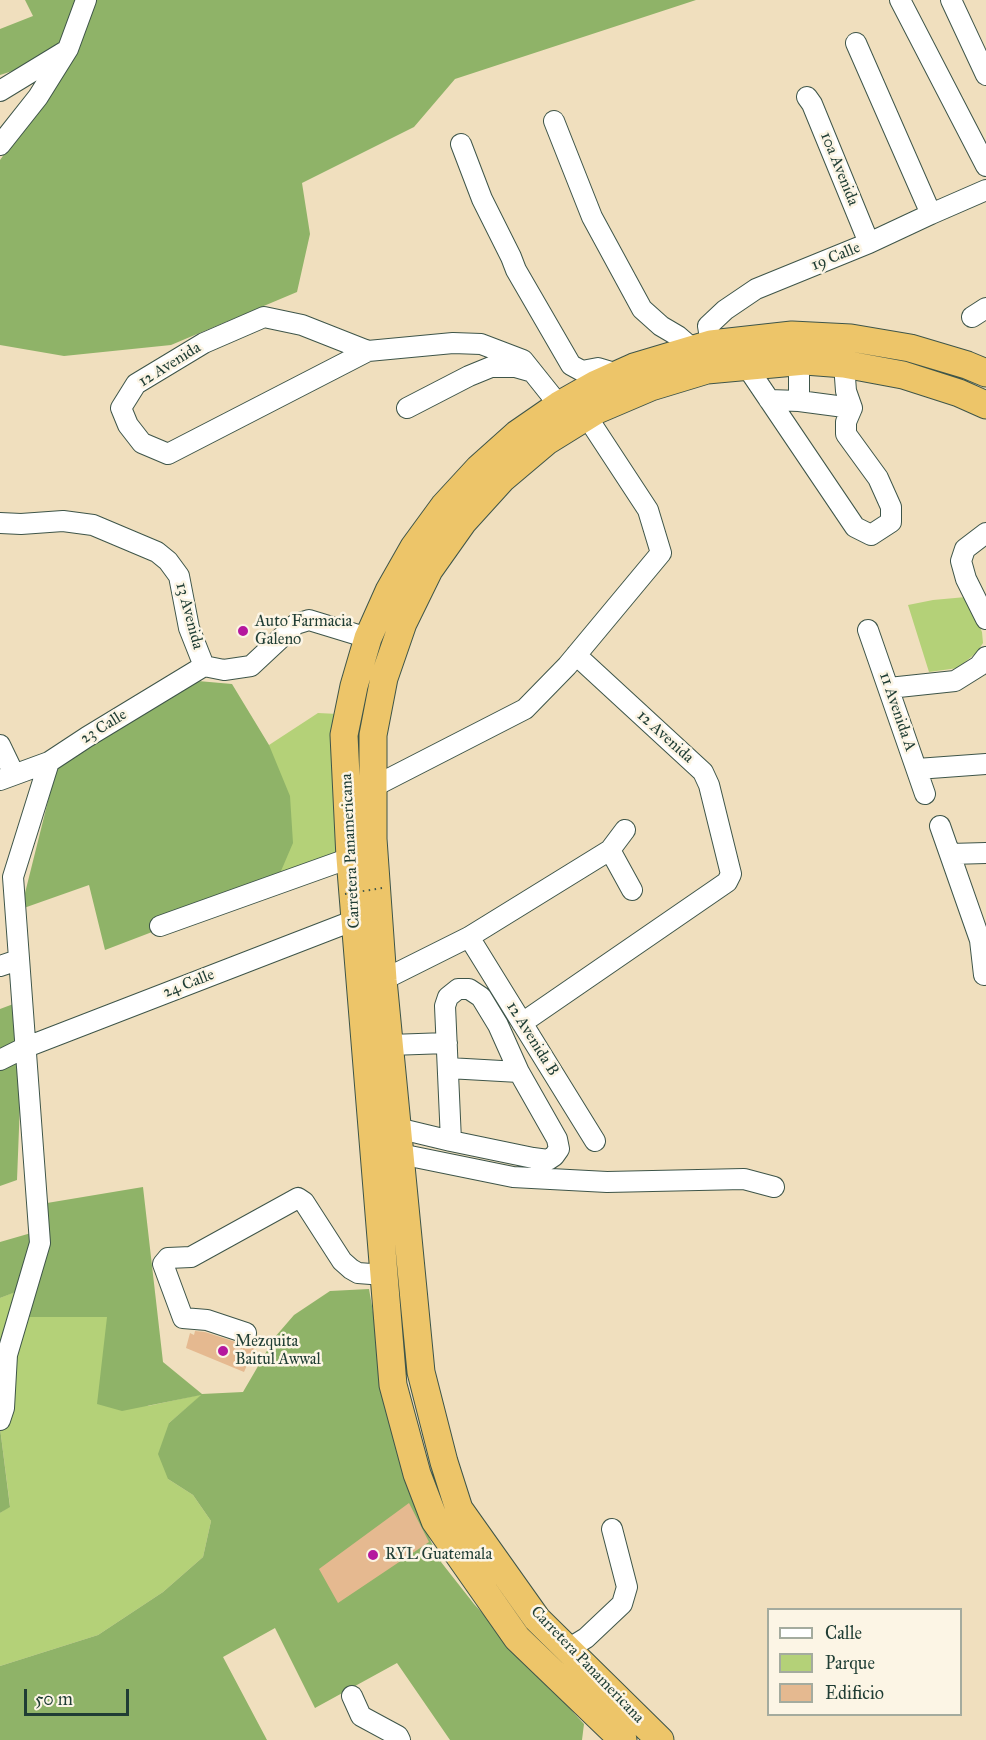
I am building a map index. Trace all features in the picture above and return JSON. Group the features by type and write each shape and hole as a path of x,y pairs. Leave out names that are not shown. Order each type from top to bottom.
{"highway":[{"name":"Carretera Panamericana","path":"623,1740 517,1638 435,1521 417,1474 393,1385 350,858 344,735 354,686 368,638 389,591 409,556 444,506 479,468 517,434 559,405 596,384 634,367 702,347 792,335 851,338 910,348 986,373"},
{"name":"Carretera Panamericana","path":"660,1740 537,1619 459,1509 444,1462 421,1372 383,980 373,839 373,735 384,678 403,623 429,570 463,522 502,479 547,441 597,411 651,387 707,370 799,362 844,364 903,375 959,393 986,405"}],"street":[{"path":"0,145 38,97 69,49 86,0"},
{"path":"900,0 986,166"},
{"path":"951,0 986,75"},
{"path":"856,43 931,214"},
{"path":"0,91 69,49"},
{"name":"10a Avenida","path":"807,97 812,104 869,243"},
{"path":"554,121 592,217 642,309 661,327 702,347"},
{"path":"461,144 482,199 516,270 571,365 582,371 598,368 618,374"},
{"name":"19 Calle","path":"702,347 708,326 725,310 756,289 869,243 986,190"},
{"name":"12 Avenida","path":"368,351 302,325 264,317 204,343 136,384 122,408 128,425 142,443 168,454 368,351 453,343 481,344 523,360 559,405"},
{"path":"799,362 799,401"},
{"path":"747,367 855,527 871,535 891,522 891,507 878,478 846,434 846,422 852,408 846,391 844,364"},
{"path":"407,408 491,367 515,367 532,371"},
{"path":"769,400 799,401 852,408"},
{"path":"373,787 525,709 567,666 661,553 648,510 587,417"},
{"name":"13 Avenida","path":"0,523 63,521 93,525 157,552 168,561 179,576 189,628 204,666 224,670 251,666 296,624 309,620 368,638"},
{"path":"986,533 965,549 961,561 966,579 986,619"},
{"name":"11 Avenida A","path":"868,630 925,794"},
{"name":"12 Avenida","path":"522,1023 727,882 731,874 709,785 703,772 576,655"},
{"path":"889,688 955,681 978,666 986,657"},
{"name":"23 Calle","path":"7,777 49,762 204,666"},
{"path":"0,745 7,777"},
{"path":"0,1420 4,1408 8,1355 40,1243 24,1048 9,963 13,877 49,762"},
{"path":"917,769 986,764"},
{"path":"940,826 983,941 984,975"},
{"path":"383,980 469,937 610,850 625,830"},
{"path":"610,850 632,890"},
{"path":"950,854 986,853"},
{"path":"160,926 350,858"},
{"name":"24 Calle","path":"0,1060 24,1048 355,920"},
{"name":"12 Avenida B","path":"469,937 595,1140"},
{"path":"398,1141 451,1141 548,1160 559,1149 557,1139 519,1072 498,1025 481,997 469,989 458,989 447,997 445,1006 451,1141"},
{"path":"390,1045 447,1043"},
{"path":"448,1068 519,1072"},
{"path":"398,1141 513,1178 607,1182 744,1179 774,1187"},
{"path":"246,1333 207,1320 183,1318 163,1264 168,1258 191,1257 298,1198 304,1202 342,1261 358,1273 384,1275"},
{"path":"568,1649 586,1638 622,1604 627,1587 612,1530"},
{"path":"352,1696 361,1716 398,1736 400,1740"}],"path":[{"path":"345,894 382,888"}],"green space":[{"path":"25,0 696,0 455,79 414,127 302,183 310,234 297,292 171,345 64,356 0,345 0,160 78,50 0,75 0,29 33,16"},
{"path":"966,597 982,632 983,643 977,652 958,668 929,672 908,605"},
{"path":"198,681 232,684 269,745 290,796 293,843 275,885 105,950 89,885 21,909 57,765"},
{"path":"318,713 338,714 336,862 275,885 269,745"},
{"path":"24,1000 17,1180 0,1186 0,1009"},
{"path":"143,1187 163,1362 202,1394 243,1392 275,1337 294,1315 330,1291 369,1289 394,1433 417,1513 441,1562 474,1604 584,1724 582,1740 450,1740 397,1663 315,1708 275,1628 223,1657 267,1740 0,1740 0,1666 98,1635 163,1592 203,1557 211,1521 193,1495 168,1479 158,1454 169,1423 201,1395 122,1411 97,1404 107,1317 27,1317 26,1288 0,1298 0,1242 45,1229 41,1204"},
{"path":"27,1287 27,1317 107,1317 148,1406 203,1394 169,1423 168,1479 193,1495 211,1521 203,1557 163,1592 98,1635 0,1666 0,1513 10,1506 0,1428 0,1298"},
{"path":"0,1428 10,1507 0,1513"}],"building":[{"name":"Mezquita Baitul Awwal","path":"195,1331 242,1344 256,1345 244,1372 186,1348 190,1333 194,1335"},
{"name":"RYL Guatemala","path":"409,1503 429,1542 338,1603 319,1569"}],"place":[{"name":"Auto Farmacia Galeno","path":"243,631"},
{"name":"Mezquita Baitul Awwal","path":"223,1351"},
{"name":"RYL Guatemala","path":"373,1555"}]}
